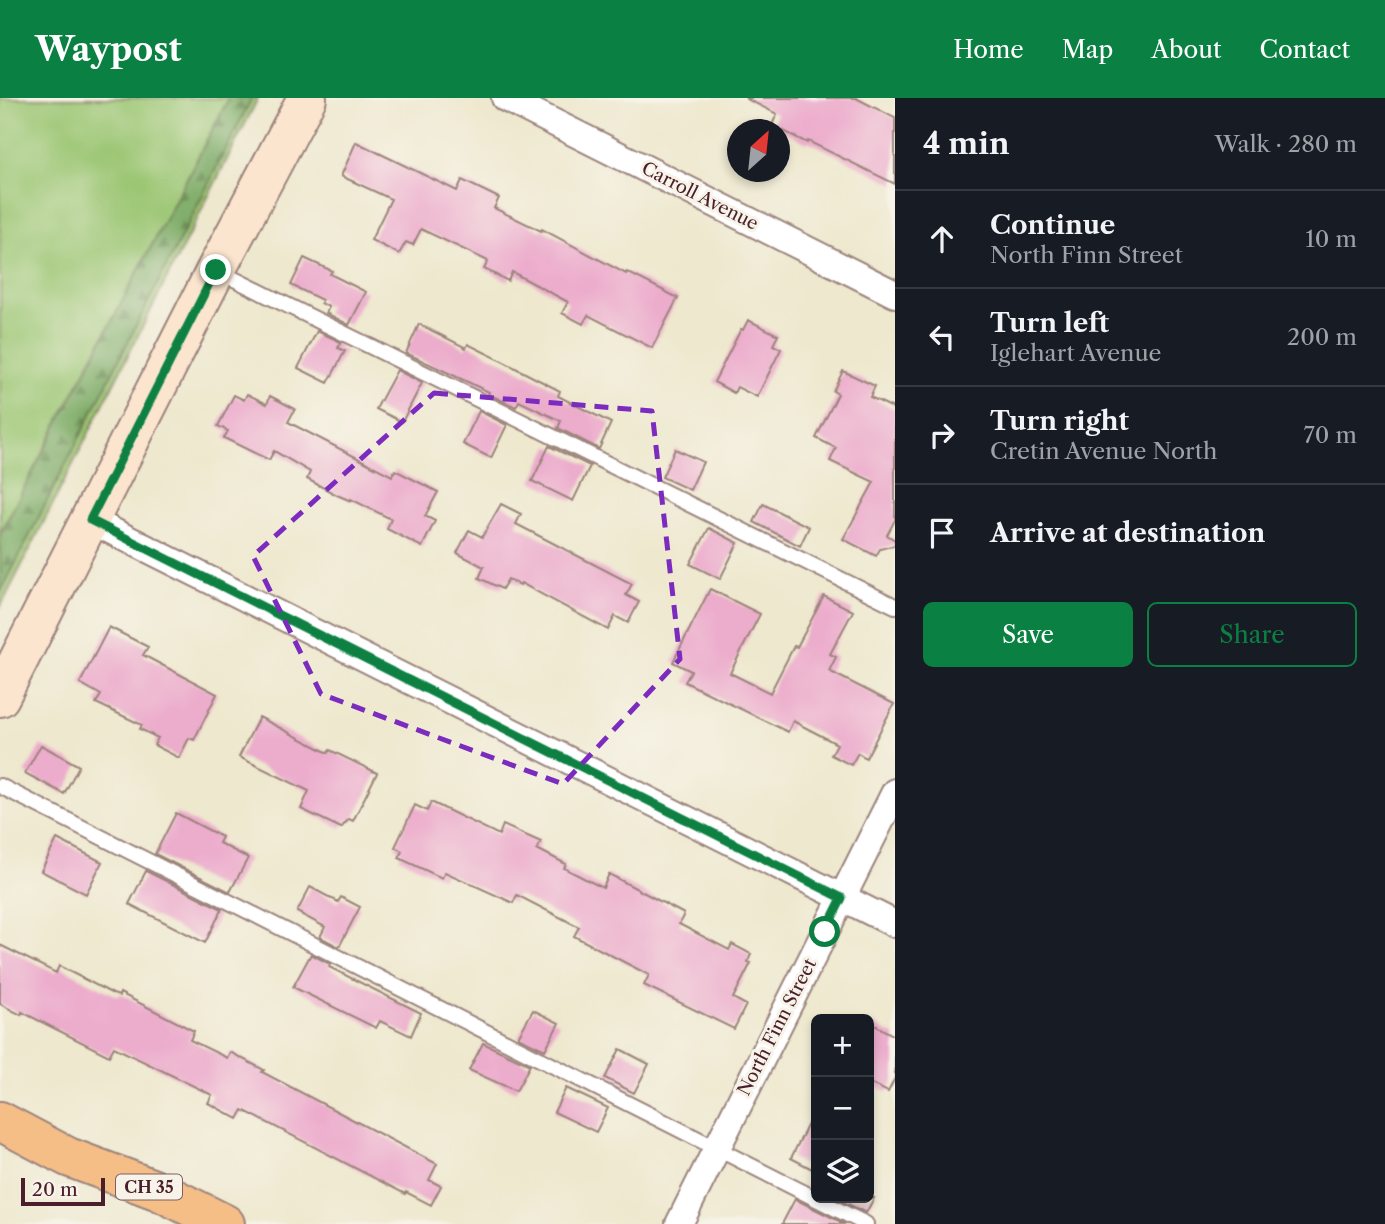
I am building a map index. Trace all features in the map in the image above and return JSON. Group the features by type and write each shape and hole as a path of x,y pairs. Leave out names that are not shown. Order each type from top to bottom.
{"main road":[{"path":"0,697 216,270 307,98"},
{"name":"CH 35","path":"0,1121 68,1157 150,1214 169,1224"},
{"name":"CH 35","path":"68,1157 159,1191 225,1224"}],"street":[{"name":"Carroll Avenue","path":"505,98 895,294"},
{"path":"90,520 895,924"},
{"name":"North Finn Street","path":"679,1224 895,792"}],"lane":[{"path":"216,270 895,606"},
{"path":"0,786 866,1224"}],"highlighted area":[{"path":"434,393 652,411 680,659 563,784 321,694 253,556"}],"green space":[{"path":"0,98 258,98 0,608"},
{"path":"229,98 252,98 0,594 0,534"}],"building":[{"path":"745,98 856,98 895,118 895,184 790,134 790,119 775,119 777,114"},
{"path":"356,142 457,191 462,180 499,198 494,208 541,231 542,229 626,274 627,272 678,298 652,348 588,315 583,324 562,313 568,302 512,272 508,281 484,269 488,261 421,229 413,245 406,242 399,254 371,240 391,199 341,176"},
{"path":"304,258 366,292 349,325 326,313 329,307 321,303 322,300 291,285"},
{"path":"748,320 778,335 773,345 781,349 757,397 737,387 734,393 714,382"},
{"path":"419,324 466,348 468,344 502,361 560,391 558,396 611,423 599,449 558,428 561,421 519,401 516,407 406,353"},
{"path":"317,331 341,342 338,348 345,351 328,383 298,368"},
{"path":"397,370 422,383 402,422 376,409"},
{"path":"843,371 875,386 870,397 895,409 895,520 887,535 895,540 895,545 880,549 876,556 843,539 874,482 830,461 836,448 816,438 838,394 833,391"},
{"path":"247,394 267,404 270,396 295,409 288,422 392,476 395,470 438,492 425,516 435,521 422,547 387,529 391,519 307,479 310,472 274,451 269,460 224,438 228,431 218,426 234,395 244,400"},
{"path":"479,411 507,425 491,458 463,444"},
{"path":"549,446 590,466 573,501 532,481"},
{"path":"675,449 703,462 690,490 662,477"},
{"path":"501,504 521,514 516,524 632,584 626,595 639,602 628,623 615,616 608,630 521,583 520,585 508,579 502,589 479,578 484,567 457,553 469,530 482,537"},
{"path":"763,504 809,527 800,546 754,522"},
{"path":"709,528 738,543 720,579 690,564"},
{"path":"710,589 760,614 730,673 770,693 824,596 853,611 830,654 836,657 829,671 894,704 866,758 858,753 851,765 831,755 837,744 793,721 788,732 685,682 691,671 673,662"},
{"path":"109,627 148,647 143,655 217,694 194,740 189,738 179,758 154,745 158,738 140,729 142,725 96,703 101,695 80,683"},
{"path":"259,717 328,753 330,750 377,773 353,821 349,819 341,828 301,809 309,791 239,757"},
{"path":"41,745 79,766 64,794 25,773"},
{"path":"431,802 499,835 503,825 541,842 537,849 566,864 564,868 603,888 609,874 684,914 679,924 729,950 732,944 751,954 748,962 751,963 733,998 746,1005 734,1029 644,985 649,975 574,936 579,927 517,895 513,903 445,872 442,878 399,858 402,851 395,847 415,805 427,811"},
{"path":"176,813 222,837 219,843 248,858 230,892 155,854"},
{"path":"57,839 102,862 86,894 41,871"},
{"path":"146,871 222,909 205,943 129,904"},
{"path":"310,887 338,902 341,897 360,907 339,947 320,937 325,927 297,912"},
{"path":"0,945 56,973 59,966 113,994 119,996 120,993 194,1031 190,1040 227,1058 230,1052 264,1070 262,1072 437,1164 429,1180 441,1186 431,1205 243,1110 238,1119 208,1103 212,1095 114,1047 109,1056 22,1012 21,1015 0,1004"},
{"path":"311,954 330,964 329,967 421,1013 411,1036 380,1021 376,1028 293,987"},
{"path":"533,1010 559,1023 545,1050 518,1037"},
{"path":"874,1025 895,1036 895,1078 888,1092 874,1085"},
{"path":"483,1043 530,1065 516,1091 469,1070"},
{"path":"620,1049 649,1064 634,1093 605,1078"},
{"path":"566,1088 608,1108 596,1132 554,1112"},
{"path":"811,1118 811,1168 791,1158"},
{"path":"795,1199 845,1224 782,1224"},
{"path":"845,1203 871,1203 866,1213"}],"route":[{"path":"216,270 90,520 842,898 825,932"}]}
